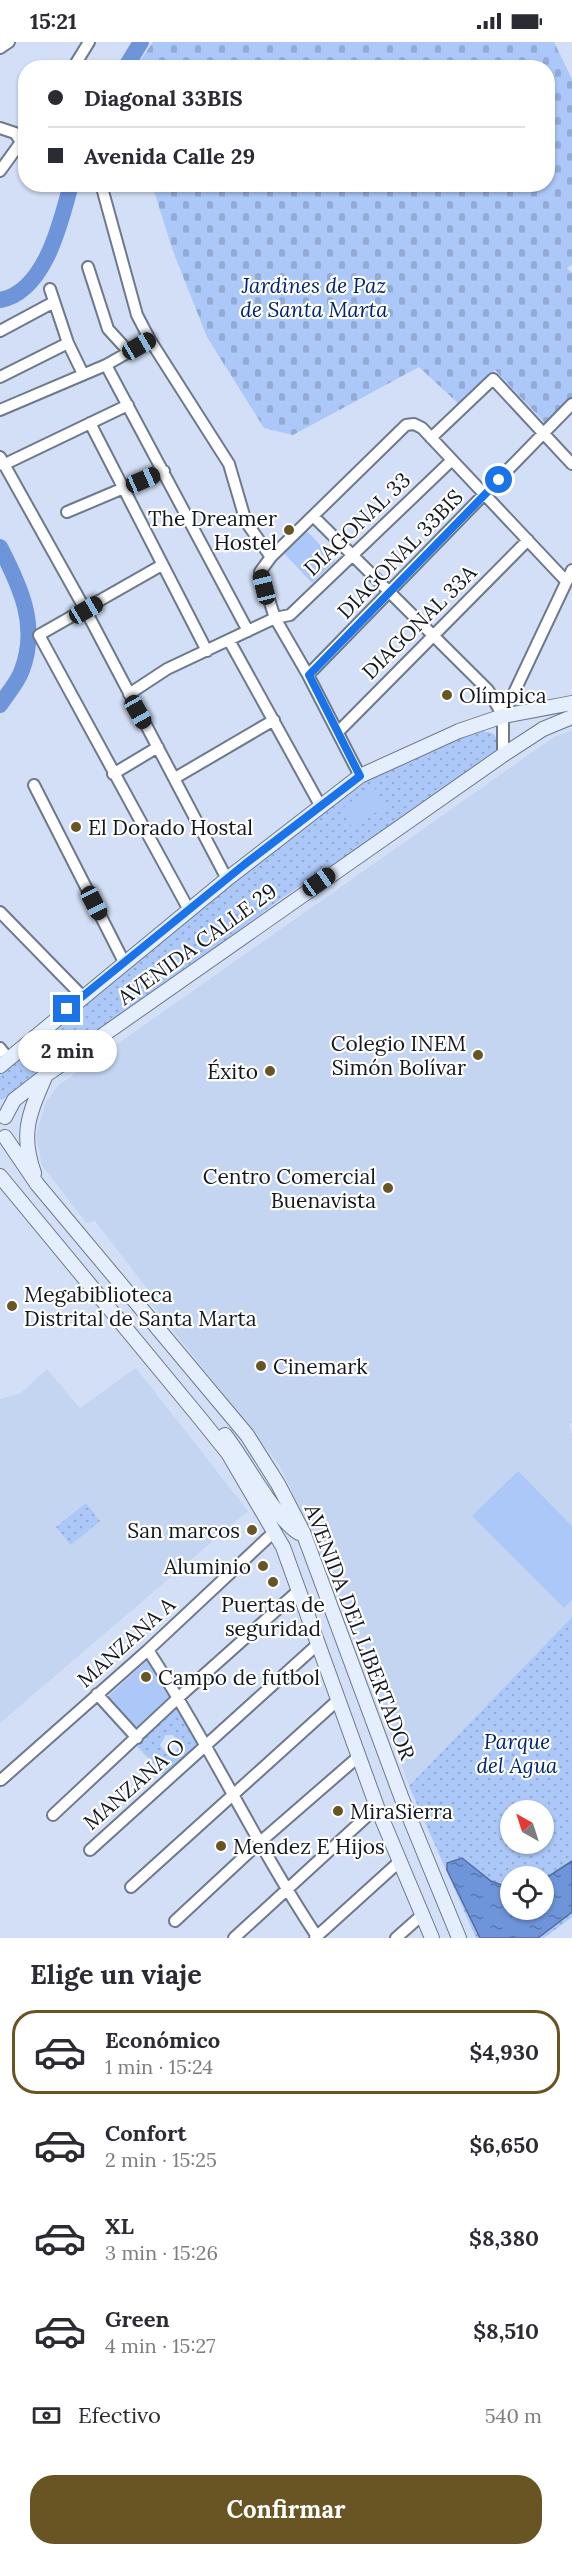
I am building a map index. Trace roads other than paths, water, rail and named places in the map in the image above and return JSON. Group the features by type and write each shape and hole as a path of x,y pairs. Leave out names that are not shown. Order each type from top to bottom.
{"main road":[{"name":"AVENIDA CALLE 29","path":"3,1057 320,805 360,776 449,735 503,716 567,704"},
{"name":"AVENIDA CALLE 29","path":"3,1111 46,1075 503,754 543,729 572,717"},
{"path":"37,1184 25,1137 29,1117 46,1075"},
{"path":"2,1142 3,1111"},
{"name":"AVENIDA DEL LIBERTADOR","path":"2,1142 247,1435 303,1532 402,1799 459,1938"},
{"name":"AVENIDA DEL LIBERTADOR","path":"0,1176 228,1453 275,1531 377,1808 432,1938"},
{"path":"199,1417 221,1430 244,1458 284,1522 298,1533 303,1532"}],"street":[{"path":"0,48 9,42"},
{"path":"78,60 89,42"},
{"path":"0,128 18,136"},
{"path":"0,171 18,148"},
{"path":"103,192 137,315 150,340 228,464 246,522 271,557"},
{"path":"88,267 108,329 129,352"},
{"path":"50,289 68,343 83,374"},
{"path":"0,331 54,302"},
{"path":"0,410 106,365 150,340"},
{"path":"0,376 68,343"},
{"path":"106,365 248,631"},
{"path":"431,438 493,379 572,464"},
{"name":"DIAGONAL 33BIS","path":"309,675 572,404"},
{"path":"128,405 2,461 86,610 227,879"},
{"path":"90,423 207,651"},
{"path":"360,776 309,675 275,618 260,572 271,557 406,425 414,424 431,438 566,581"},
{"name":"DIAGONAL 33","path":"129,694 167,669 230,642 275,618 290,615 452,460"},
{"path":"67,512 164,471"},
{"path":"314,517 431,636 488,690 503,716"},
{"name":"DIAGONAL 33A","path":"338,732 528,540"},
{"path":"162,565 39,635 189,910"},
{"path":"503,754 503,716 572,570"},
{"path":"230,642 320,805"},
{"path":"567,704 572,693"},
{"path":"175,778 274,720"},
{"path":"113,774 158,747"},
{"path":"34,785 124,962"},
{"path":"0,912 82,996"},
{"name":"MANZANA A","path":"1,1780 148,1650 275,1531"},
{"path":"53,1815 179,1696 298,1591"},
{"name":"MANZANA O","path":"90,1850 318,1644"},
{"path":"148,1650 179,1696 205,1748 316,1938 399,1862"},
{"path":"97,1694 137,1738"},
{"path":"131,1887 338,1700"},
{"path":"176,1921 259,1843 358,1757"},
{"path":"234,1938 377,1808"},
{"path":"396,1938 422,1915"}],"water":[{"path":"462,1858 491,1881 500,1884 500,1920 554,1920 554,1873 572,1861 572,1912 538,1938 480,1938 447,1870 447,1863"}],"waterway":[{"path":"130,60 141,42"},
{"path":"0,300 16,294 29,284 40,270 56,235 69,192"},
{"path":"0,547 25,606 29,637 27,653 20,674 0,705"}],"place":[{"name":"The Dreamer Hostel","path":"289,530"},
{"name":"Olímpica","path":"447,695"},
{"name":"El Dorado Hostal","path":"76,827"},
{"name":"Colegio INEM Simón Bolívar","path":"478,1055"},
{"name":"Éxito","path":"270,1071"},
{"name":"Centro Comercial Buenavista","path":"388,1188"},
{"name":"Megabiblioteca Distrital de Santa Marta","path":"12,1306"},
{"name":"Cinemark","path":"261,1366"},
{"name":"San marcos","path":"252,1530"},
{"name":"Aluminio","path":"263,1566"},
{"name":"Puertas de seguridad","path":"273,1582"},
{"name":"Campo de futbol","path":"146,1677"},
{"name":"MiraSierra","path":"338,1811"},
{"name":"Mendez E Hijos","path":"221,1846"}],"park label":[{"name":"Jardines de Paz de Santa Marta","path":"314,297"},
{"name":"Parque del Agua","path":"517,1753"}]}
